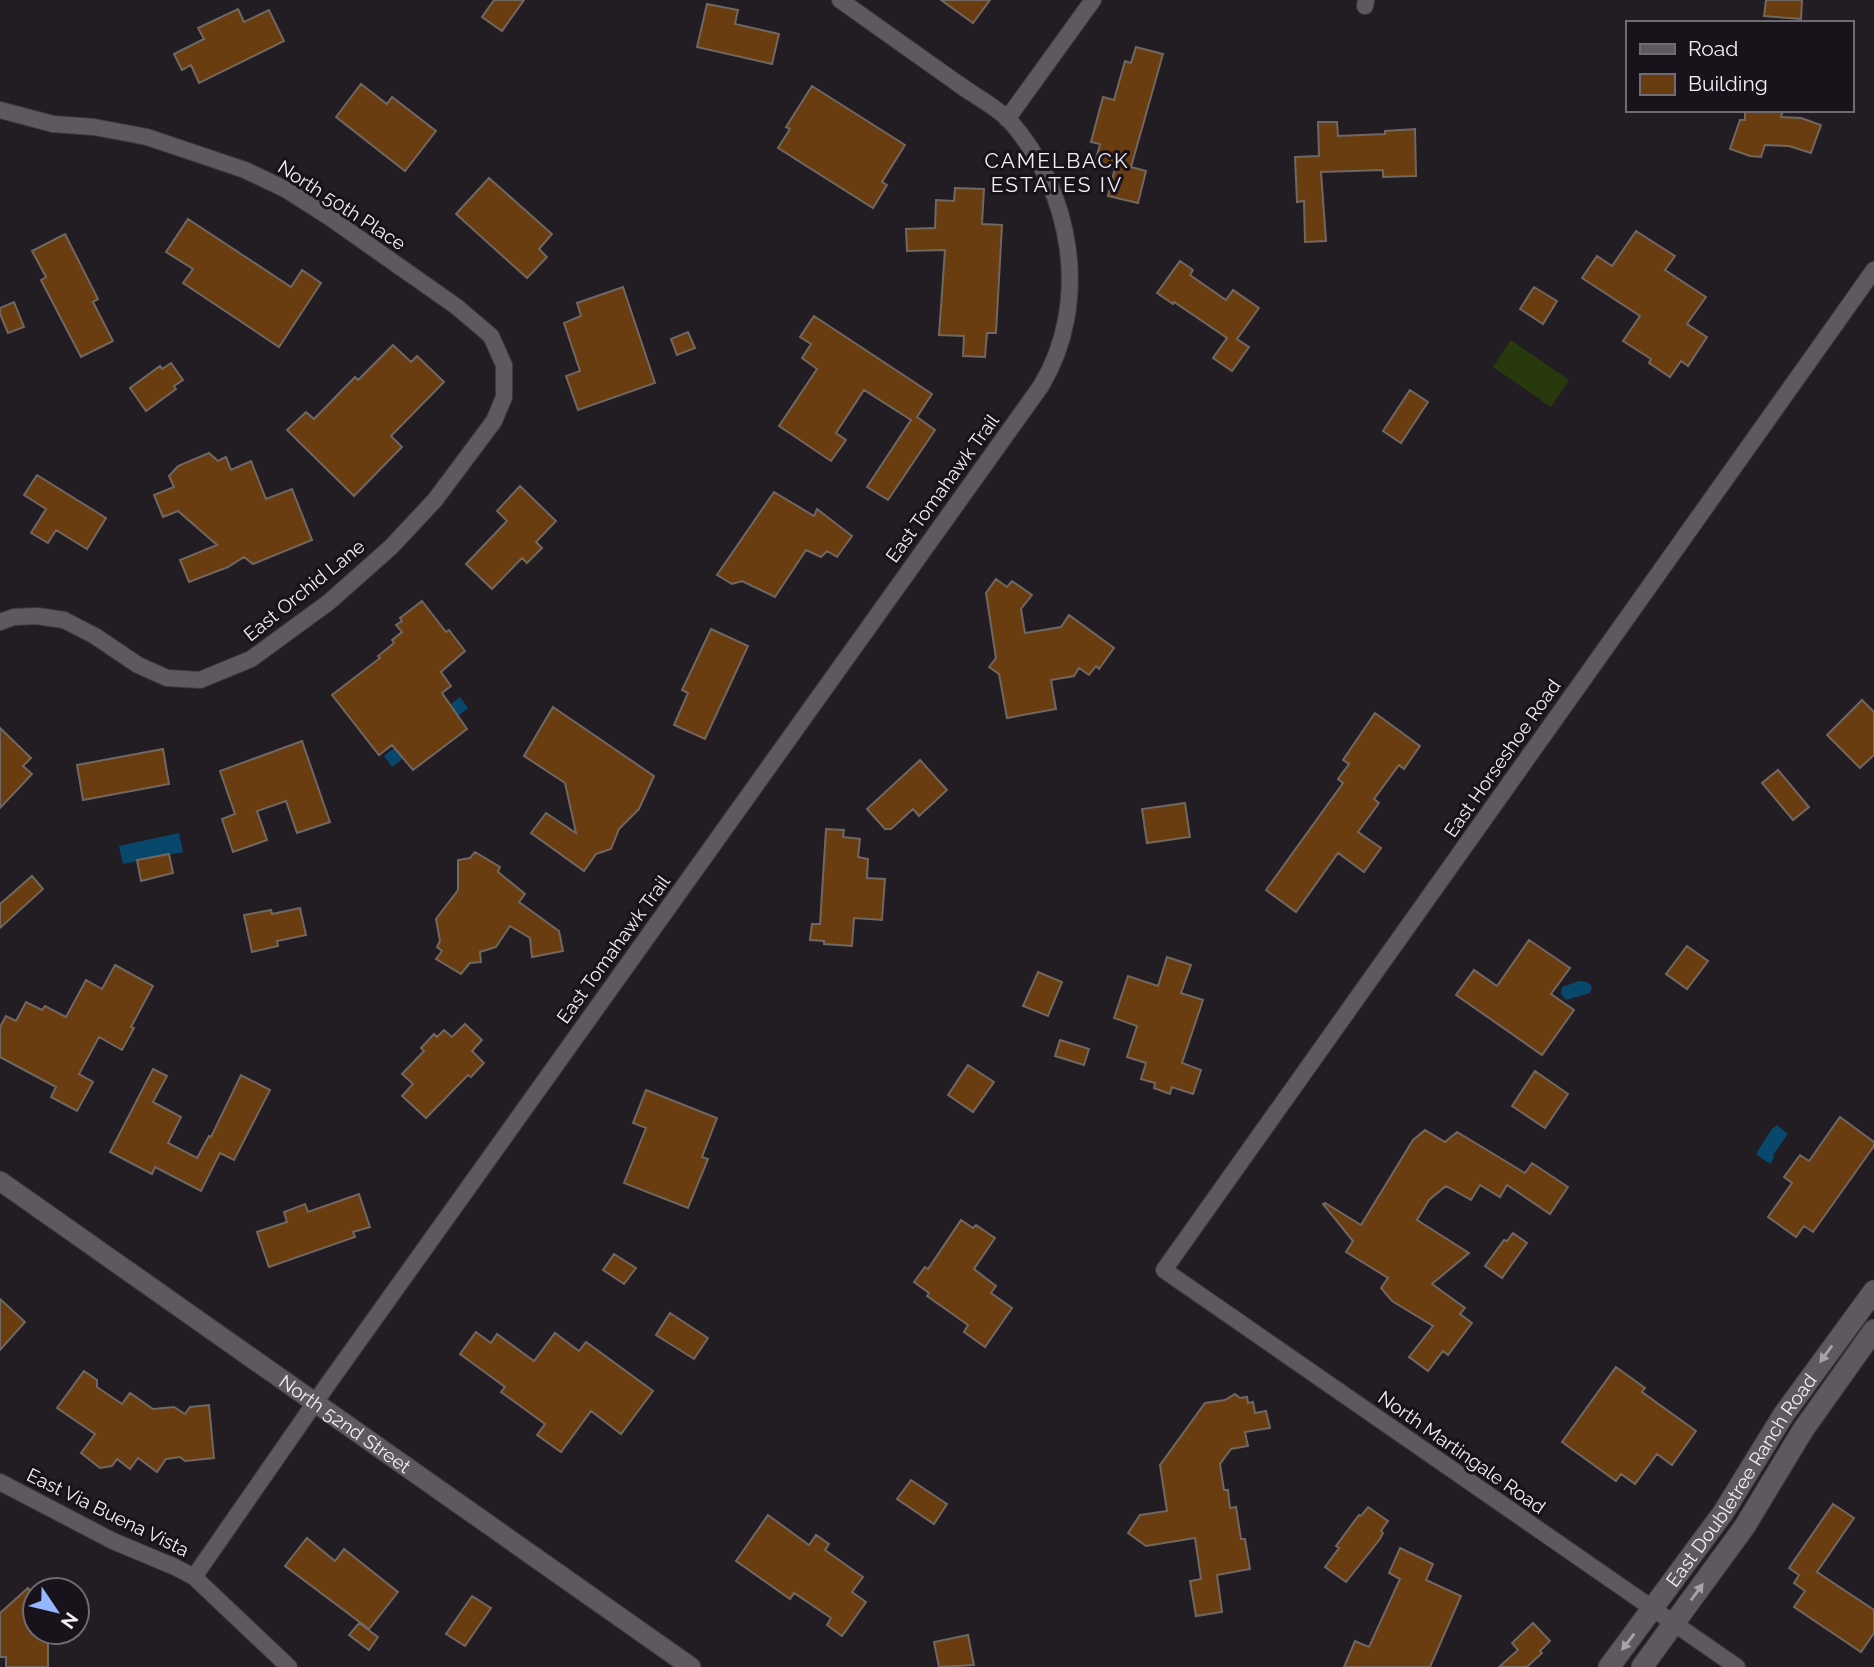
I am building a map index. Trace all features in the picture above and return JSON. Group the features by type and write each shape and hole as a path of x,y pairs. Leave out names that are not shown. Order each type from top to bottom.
{"main road":[{"name":"East Doubletree Ranch Road","path":"1609,1667 1723,1513 1784,1414 1874,1291"},
{"name":"East Doubletree Ranch Road","path":"1642,1667 1745,1526 1803,1430 1874,1330"}],"street":[{"name":"East Tomahawk Trail","path":"194,1577 314,1404 1053,366 1062,344 1070,282 1069,248 1059,206 1038,160 1007,119 840,0"},
{"path":"1007,119 1093,0"},
{"name":"North 50th Place","path":"0,110 53,124 94,127 147,137 245,170 285,190 457,307 491,336 504,365"},
{"name":"East Horseshoe Road","path":"1164,1270 1874,270"},
{"name":"East Orchid Lane","path":"0,622 14,617 37,616 64,620 95,636 138,665 167,678 200,681 251,659 329,602 391,547 435,500 494,421 503,397 504,365"},
{"name":"North 52nd Street","path":"0,1181 691,1667"},
{"name":"North Martingale Road","path":"1164,1270 1737,1667"},
{"name":"East Via Buena Vista","path":"2,1486 113,1541 194,1577 289,1667"}],"green space":[{"path":"1511,340 1569,380 1551,407 1493,367"}],"water":[{"path":"460,697 468,708 392,767 384,756"},
{"path":"179,833 183,852 123,864 119,846"},
{"path":"1579,981 1592,986 1590,993 1566,1000 1561,994 1562,987"},
{"path":"1777,1125 1788,1134 1770,1164 1756,1154"}],"building":[{"path":"494,0 524,0 502,31 482,17"},
{"path":"941,0 990,0 973,23"},
{"path":"1766,0 1802,0 1801,19 1764,16"},
{"path":"707,4 738,10 735,24 779,34 772,64 697,47"},
{"path":"238,9 244,22 269,10 284,41 199,83 191,65 182,70 174,54 204,39 198,28"},
{"path":"1136,47 1163,54 1131,167 1146,171 1138,203 1108,196 1115,168 1095,163 1100,144 1091,142 1103,97 1114,100 1125,61 1131,63"},
{"path":"361,84 387,104 392,97 436,131 405,171 336,117"},
{"path":"812,86 905,145 882,182 887,185 873,208 778,148 790,129 786,127"},
{"path":"1745,112 1782,112 1781,117 1801,118 1821,125 1811,153 1789,146 1765,145 1761,157 1730,149 1740,120 1745,120"},
{"path":"1318,122 1337,122 1338,136 1385,134 1385,131 1415,129 1416,176 1383,177 1383,170 1321,172 1326,241 1305,242 1304,201 1297,202 1295,157 1319,156"},
{"path":"489,178 552,234 539,249 547,257 527,278 456,214"},
{"path":"955,188 984,189 982,224 1002,225 996,333 987,333 985,357 963,356 964,336 939,335 945,250 907,251 906,229 935,228 936,200 954,201"},
{"path":"188,219 291,287 302,270 321,283 279,347 183,283 193,269 166,252"},
{"path":"1636,231 1675,256 1665,270 1706,297 1687,324 1707,337 1688,366 1681,361 1670,377 1649,363 1651,359 1623,341 1640,316 1582,278 1597,256 1612,266"},
{"path":"65,234 98,299 93,302 113,341 81,357 41,280 46,277 32,251"},
{"path":"1180,261 1193,270 1190,275 1226,300 1233,290 1259,308 1237,339 1249,347 1232,371 1213,358 1227,338 1157,293"},
{"path":"623,287 655,383 578,410 566,376 580,371 564,323 581,316 577,303"},
{"path":"1534,287 1557,301 1543,324 1520,309"},
{"path":"14,302 24,327 8,333 0,308"},
{"path":"814,316 932,394 917,417 935,430 888,500 867,487 911,420 864,390 836,433 846,440 831,461 779,426 817,369 802,358 811,344 800,337"},
{"path":"688,332 695,348 677,355 671,339"},
{"path":"393,345 411,362 417,356 444,382 391,436 402,447 354,496 287,430 306,412 314,419 355,377 358,380"},
{"path":"171,363 183,380 174,386 176,389 146,411 130,388 160,366 162,369"},
{"path":"1410,390 1428,402 1401,443 1383,431"},
{"path":"209,453 218,461 226,457 231,470 251,461 266,499 292,489 312,540 253,564 244,557 228,567 189,582 180,560 217,545 178,511 163,517 154,495 174,487 169,476 178,466"},
{"path":"37,475 106,518 87,549 56,530 48,543 31,533 46,509 24,495"},
{"path":"520,486 556,521 536,542 542,548 527,563 522,558 492,589 466,564 507,521 497,511"},
{"path":"774,492 814,516 817,509 852,536 837,557 827,551 821,557 806,550 775,597 742,581 732,584 717,575"},
{"path":"996,579 1007,587 1012,581 1032,595 1021,609 1025,633 1061,627 1069,615 1114,648 1099,669 1096,666 1089,675 1079,668 1074,676 1051,680 1056,709 1007,718 999,674 989,667 996,658 986,593"},
{"path":"422,601 465,651 441,672 451,686 442,693 467,729 413,770 392,745 379,755 332,695 380,658 378,656 394,643 392,640 402,632 396,625 402,621 400,618"},
{"path":"711,629 748,646 705,739 674,725 688,693 682,690"},
{"path":"1862,700 1874,712 1874,755 1860,768 1827,735"},
{"path":"553,707 654,776 639,809 619,829 611,849 596,854 584,871 531,833 546,813 576,833 565,783 524,756"},
{"path":"1375,713 1420,746 1404,769 1399,765 1374,799 1379,803 1358,832 1381,848 1364,872 1338,853 1296,912 1266,890 1343,783 1338,779 1349,764 1343,760"},
{"path":"0,728 31,758 23,766 32,774 0,808"},
{"path":"302,741 330,822 297,833 286,801 257,811 267,840 233,852 222,819 235,814 220,771"},
{"path":"163,749 169,784 83,800 77,765"},
{"path":"920,760 947,790 919,816 913,809 891,829 885,829 867,809"},
{"path":"1778,770 1809,807 1793,820 1762,783"},
{"path":"1185,803 1190,837 1147,843 1142,809"},
{"path":"826,829 844,830 843,837 860,839 858,857 868,859 867,878 885,879 882,920 854,918 852,946 810,940 812,924 820,924"},
{"path":"475,852 500,867 498,872 525,894 519,902 559,931 563,951 532,957 530,938 510,926 496,947 480,952 481,962 470,963 461,974 436,959 442,951 437,947 440,941 436,919 458,890 458,860 470,858"},
{"path":"169,854 173,873 141,881 137,860"},
{"path":"32,876 43,889 0,928 0,904"},
{"path":"300,908 306,935 277,941 278,946 252,952 244,915 271,910 272,914"},
{"path":"1529,940 1570,968 1551,994 1574,1010 1542,1055 1456,995 1474,970 1497,986"},
{"path":"1687,946 1708,961 1687,989 1666,974"},
{"path":"1167,957 1191,965 1181,993 1203,1000 1182,1063 1201,1070 1193,1094 1172,1087 1170,1094 1154,1088 1155,1083 1141,1079 1146,1063 1127,1057 1137,1026 1114,1018 1128,976 1158,986"},
{"path":"115,965 153,986 122,1050 99,1037 79,1074 93,1082 77,1111 51,1097 56,1087 0,1057 0,1027 6,1016 16,1021 26,1002 42,1010 45,1006 66,1017 86,980 102,989"},
{"path":"1038,972 1062,982 1048,1016 1023,1006"},
{"path":"465,1024 482,1040 472,1051 484,1063 471,1077 468,1075 426,1118 402,1096 413,1084 402,1074 424,1051 421,1048 434,1034 437,1037 444,1030 452,1037"},
{"path":"1060,1040 1089,1049 1084,1065 1055,1056"},
{"path":"968,1065 994,1082 973,1112 948,1095"},
{"path":"153,1069 167,1076 153,1102 181,1117 168,1143 197,1158 209,1136 211,1137 241,1075 270,1090 234,1160 220,1153 201,1191 155,1167 152,1174 110,1152"},
{"path":"1535,1071 1568,1094 1545,1128 1512,1106"},
{"path":"646,1090 717,1118 702,1157 708,1159 688,1208 624,1183 646,1128 633,1123"},
{"path":"1840,1117 1874,1142 1874,1146 1813,1232 1804,1226 1796,1237 1768,1217 1792,1183 1784,1177 1800,1155 1809,1161"},
{"path":"1425,1130 1445,1142 1457,1132 1525,1173 1532,1163 1568,1187 1550,1214 1507,1185 1500,1197 1480,1185 1471,1200 1446,1186 1429,1200 1417,1220 1469,1253 1432,1284 1465,1308 1460,1314 1472,1323 1448,1355 1443,1351 1428,1371 1409,1357 1433,1326 1392,1301 1381,1288 1388,1278 1346,1252 1353,1241 1323,1204 1361,1225 1413,1140"},
{"path":"359,1194 370,1227 353,1232 355,1237 269,1267 257,1232 287,1222 284,1212 305,1204 308,1212"},
{"path":"961,1220 973,1228 976,1225 995,1238 974,1269 996,1286 991,1293 1012,1308 985,1347 964,1332 968,1325 927,1296 929,1293 914,1282 925,1267 928,1269"},
{"path":"1513,1233 1527,1243 1502,1278 1485,1266 1504,1240 1507,1241"},
{"path":"614,1254 636,1268 624,1284 603,1270"},
{"path":"0,1299 25,1322 0,1350"},
{"path":"670,1313 708,1338 694,1359 656,1335"},
{"path":"476,1332 491,1343 497,1334 534,1361 555,1333 579,1351 586,1342 653,1391 621,1434 591,1411 561,1452 537,1435 545,1424 501,1392 505,1387 460,1354"},
{"path":"1616,1367 1645,1388 1642,1392 1696,1431 1672,1465 1657,1454 1635,1484 1621,1474 1616,1481 1562,1442"},
{"path":"84,1371 97,1380 97,1387 122,1404 130,1393 153,1409 174,1407 185,1414 190,1407 209,1405 214,1458 185,1461 180,1457 166,1459 157,1472 138,1458 130,1469 117,1459 112,1466 100,1468 81,1453 95,1434 57,1408"},
{"path":"1235,1394 1240,1398 1247,1397 1248,1403 1253,1402 1255,1413 1266,1411 1270,1428 1245,1432 1248,1446 1231,1449 1220,1464 1230,1508 1236,1507 1241,1539 1245,1539 1250,1569 1217,1575 1222,1612 1196,1616 1190,1581 1201,1579 1195,1538 1146,1546 1128,1533 1140,1515 1167,1511 1160,1465 1205,1403 1225,1400"},
{"path":"911,1480 947,1504 934,1524 897,1499"},
{"path":"1833,1504 1854,1518 1817,1572 1874,1610 1874,1633 1861,1652 1794,1607 1805,1591 1794,1583 1799,1575 1789,1568"},
{"path":"1368,1507 1388,1521 1381,1531 1383,1533 1380,1539 1346,1582 1325,1567 1339,1548 1336,1546"},
{"path":"768,1515 809,1545 816,1535 829,1544 825,1550 863,1577 852,1592 866,1602 842,1636 827,1625 831,1618 794,1593 790,1599 736,1561"},
{"path":"307,1538 335,1561 344,1549 398,1592 369,1629 285,1566"},
{"path":"1400,1548 1433,1564 1426,1580 1461,1596 1430,1667 1344,1667 1355,1641 1369,1647 1400,1579 1389,1573"},
{"path":"21,1594 21,1646 48,1646 48,1667 6,1667 6,1657 0,1657 0,1613"},
{"path":"472,1596 491,1608 465,1646 446,1634"},
{"path":"359,1623 378,1637 369,1650 349,1635"},
{"path":"1533,1623 1550,1641 1540,1651 1542,1653 1527,1667 1499,1667 1518,1650 1512,1643"},
{"path":"968,1635 974,1665 939,1667 934,1642"}],"district":[{"name":"CAMELBACK ESTATES IV","path":"1057,172"}]}
